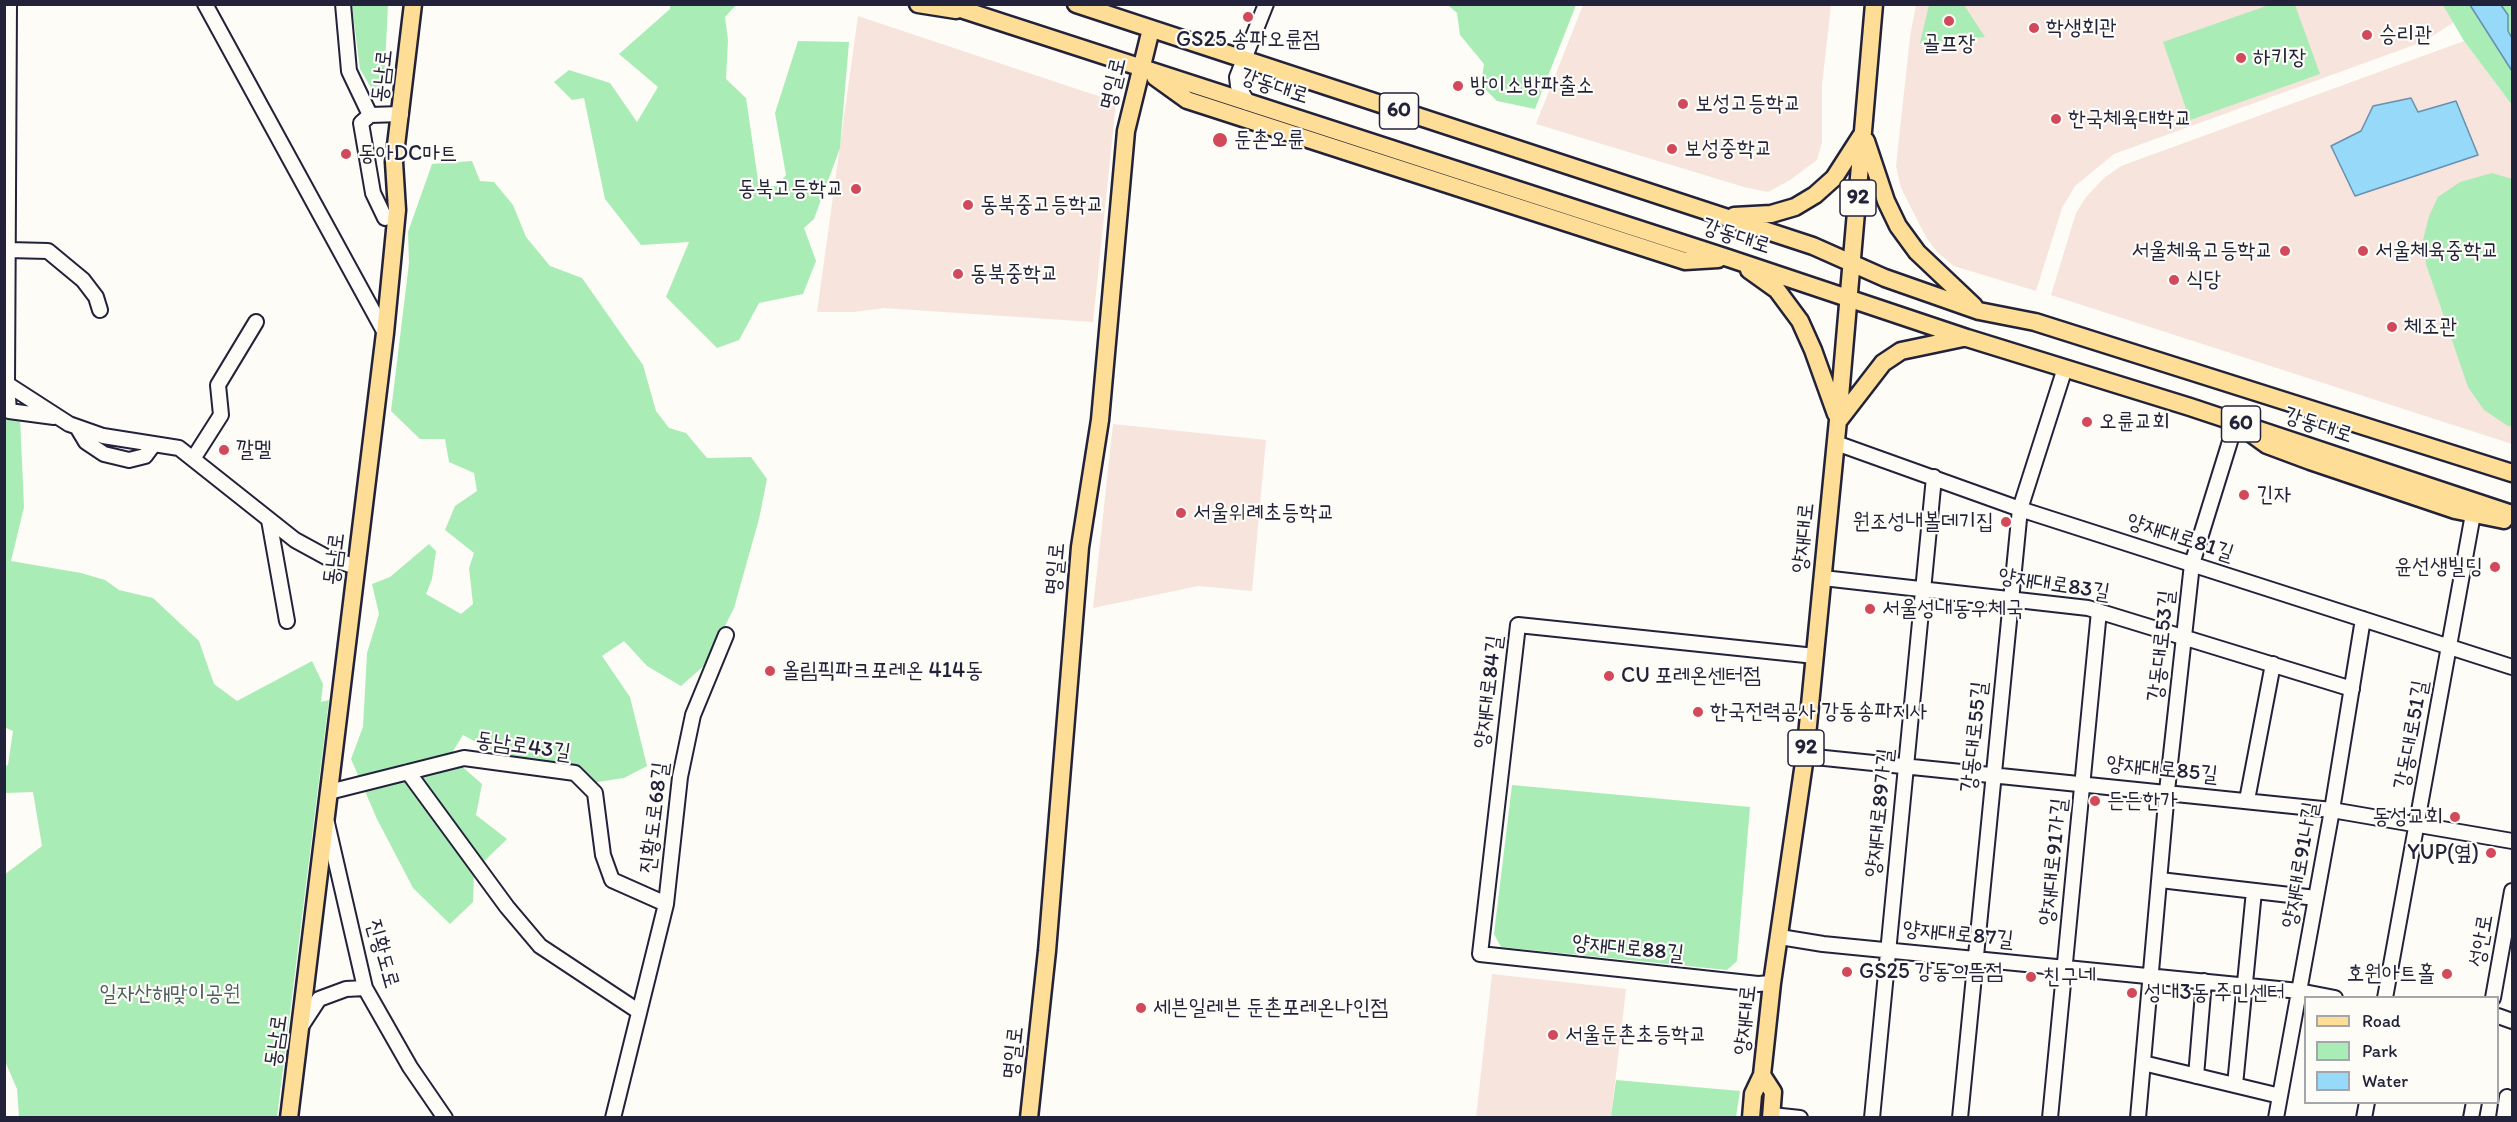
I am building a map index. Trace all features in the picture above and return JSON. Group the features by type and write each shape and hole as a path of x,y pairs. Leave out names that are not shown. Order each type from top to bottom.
{"main road":[{"name":"동남로","path":"289,1118 385,333 397,210 394,162 413,4"},
{"path":"918,4 964,11"},
{"name":"강동대로","path":"945,4 1968,338 2236,422 2512,514"},
{"name":"강동대로","path":"1076,4 1813,246 1885,278 1979,311 2035,322 2512,472"},
{"name":"양재대로","path":"1751,1118 1754,1094 1762,1075 1772,983 1805,756 1836,443 1874,4"},
{"name":"명일로","path":"1029,1118 1047,951 1080,547 1100,420 1126,131 1151,29"},
{"path":"1140,67 1188,100 1198,104 1685,261 1728,258 1777,290 1798,320 1814,350 1838,420"},
{"path":"1723,216 1771,214 1795,207 1815,195 1834,178 1863,133"},
{"path":"1863,133 1886,201 1898,226 1917,252 1979,311"},
{"path":"1838,420 1883,363 1901,351 1968,338"},
{"path":"2236,422 2267,445 2332,469 2473,514 2512,521"},
{"name":"양재대로","path":"1762,1075 1773,1092 1772,1116"}],"street":[{"path":"9,4 6,197 9,411 59,417"},
{"path":"205,4 385,333"},
{"path":"343,4 349,71 370,115"},
{"path":"1248,103 1238,86 1237,77 1266,4"},
{"path":"385,218 373,193 361,123 370,115 401,114"},
{"path":"8,250 48,251 83,280 96,297 100,310"},
{"path":"193,459 221,415 218,385 256,322"},
{"name":"강동대로55길","path":"1960,1118 1992,774 2020,509 2065,368"},
{"path":"7,384 76,427 103,436 178,448 295,540 328,558 357,567"},
{"name":"강동대로53길","path":"2138,1118 2167,791 2192,564 2236,422"},
{"path":"76,427 86,442 104,454 129,460 145,456 154,444"},
{"name":"양재대로81길","path":"1836,443 2020,509 2512,667"},
{"name":"양재대로89가길","path":"1872,1118 1934,477"},
{"name":"강동대로51길","path":"2385,996 2473,514"},
{"path":"269,520 287,621"},
{"name":"양재대로83길","path":"1822,578 2088,608 2352,689"},
{"name":"양재대로91가길","path":"2050,1118 2099,611"},
{"name":"양재대로91나길","path":"2276,1118 2332,810 2363,619"},
{"name":"양재대로84길","path":"1480,954 1518,625 1815,656"},
{"name":"진황도로68길","path":"613,1118 666,904 680,777 693,715 726,635"},
{"path":"2247,800 2273,664"},
{"name":"양재대로85길","path":"1805,756 2167,791 2332,810 2512,841"},
{"name":"동남로43길","path":"329,792 464,758 575,773 595,793 603,855 612,880 666,904"},
{"path":"408,772 507,907 540,946 638,1011"},
{"name":"진황도로","path":"327,821 365,988 410,1067 445,1118"},
{"path":"2160,880 2316,898"},
{"path":"2235,1085 2254,891"},
{"name":"성안로","path":"2493,996 2512,891"},
{"name":"양재대로87길","path":"1780,937 1823,944 2246,985 2325,996"},
{"name":"양재대로88길","path":"1480,954 1758,984 1772,983"},
{"path":"2196,1076 2204,981"},
{"path":"302,1026 319,999 346,989 365,988"},
{"path":"2143,1063 2280,1096"},
{"path":"2504,1118 2507,1097"},
{"path":"1772,1116 1800,1118"}],"shaded area":[{"name":"한국체육대학교","path":"2443,4 2454,22 2425,41 2114,154 2075,186 2062,208 2036,291 1954,266 1937,252 1926,237 1901,188 1896,166 1910,37 1916,5"},
{"name":"보성고등학교","path":"1583,5 1831,5 1822,85 1822,142 1817,160 1790,180 1768,192 1744,187 1536,124"},
{"name":"동북중고등학교","path":"858,16 1116,102 1093,322 884,308 854,312 817,312"},
{"path":"2464,41 2512,105 2512,444 2051,295 2076,213 2086,197 2104,178 2121,166"},
{"name":"서울위례초등학교","path":"1113,424 1266,440 1252,591 1198,586 1093,608"},
{"name":"서울둔촌초등학교","path":"1492,974 1626,989 1611,1117 1476,1118"}],"green space":[{"path":"388,5 384,84 374,93 360,69 352,6"},
{"path":"670,5 736,5 725,17 728,40 726,79 746,98 759,187 777,186 786,175 775,113 798,41 849,42 840,148 814,219 804,228 816,261 803,294 759,303 739,340 717,348 666,297 689,242 641,245 605,199 584,98 572,100 554,82 569,70 610,83 637,122 658,87 619,54 670,9"},
{"path":"1448,5 1576,5 1535,109 1497,101 1481,85 1484,64 1460,35 1457,13"},
{"name":"골프장","path":"1929,5 1964,5 1985,37 1920,43"},
{"name":"하키장","path":"2269,5 2295,5 2320,74 2190,120 2163,42"},
{"path":"2443,5 2512,5 2512,105 2464,41"},
{"path":"472,161 480,181 494,182 513,205 526,237 550,266 582,278 643,365 656,411 669,428 686,433 707,458 751,457 767,479 759,519 734,608 706,664 681,686 647,666 624,641 602,656 630,697 647,766 624,778 591,783 495,752 463,735 450,756 482,784 476,815 507,839 474,871 473,902 450,924 413,888 377,819 351,759 363,727 367,653 379,614 372,584 390,577 429,544 436,551 432,579 426,594 461,614 473,604 469,568 474,553 445,530 455,506 477,491 474,473 449,462 445,439 420,439 391,411 409,263 408,232 432,164"},
{"path":"2492,173 2512,179 2512,426 2508,426 2484,410 2468,387 2426,264 2423,240 2429,216 2438,197 2460,182"},
{"name":"일자산해맞이공원","path":"4,418 20,418 24,507 11,561 81,573 105,580 119,590 153,598 199,641 214,684 237,701 312,661 323,684 321,702 329,700 277,1117 19,1117 17,1089 5,1061 4,875 42,846 33,792 5,793 5,766 8,765 13,731 4,727"},
{"path":"1512,785 1750,807 1737,961 1727,970 1501,947 1494,934"},
{"path":"1616,1080 1740,1091 1736,1117 1611,1117"}],"water":[{"path":"2470,5 2501,5 2508,15 2508,31 2512,38 2512,71"},
{"path":"2411,98 2418,112 2456,101 2478,155 2355,196 2331,146 2361,131 2373,106"}],"place":[{"name":"GS25 송파오륜점","path":"1248,17"},
{"name":"골프장","path":"1949,21"},
{"name":"학생회관","path":"2034,28"},
{"name":"승리관","path":"2367,35"},
{"name":"하키장","path":"2241,58"},
{"name":"방이소방파출소","path":"1458,86"},
{"name":"보성고등학교","path":"1683,104"},
{"name":"한국체육대학교","path":"2056,119"},
{"name":"둔촌오륜","path":"1220,140"},
{"name":"보성중학교","path":"1672,149"},
{"name":"동아DC마트","path":"346,154"},
{"name":"동북고등학교","path":"856,189"},
{"name":"동북중고등학교","path":"968,205"},
{"name":"서울체육고등학교","path":"2285,251"},
{"name":"서울체육중학교","path":"2363,251"},
{"name":"동북중학교","path":"958,274"},
{"name":"식당","path":"2174,280"},
{"name":"체조관","path":"2392,327"},
{"name":"오륜교회","path":"2087,422"},
{"name":"깔멜","path":"224,450"},
{"name":"긴자","path":"2244,495"},
{"name":"서울위례초등학교","path":"1181,513"},
{"name":"원조성내볼데기집","path":"2006,522"},
{"name":"윤선생빌딩","path":"2495,567"},
{"name":"서울성내동우체국","path":"1870,609"},
{"name":"올림픽파크포레온 414동","path":"770,671"},
{"name":"CU 포레온센터점","path":"1609,676"},
{"name":"한국전력공사 강동송파지사","path":"1698,712"},
{"name":"든든한가","path":"2095,801"},
{"name":"동성교회","path":"2455,817"},
{"name":"YUP(옆)","path":"2491,853"},
{"name":"GS25 강동으뜸점","path":"1847,972"},
{"name":"호원아트홀","path":"2447,974"},
{"name":"친구네","path":"2031,977"},
{"name":"성내3동 주민센터","path":"2132,993"},
{"name":"세븐일레븐 둔촌포레온나인점","path":"1141,1008"},
{"name":"서울둔촌초등학교","path":"1553,1035"}]}
